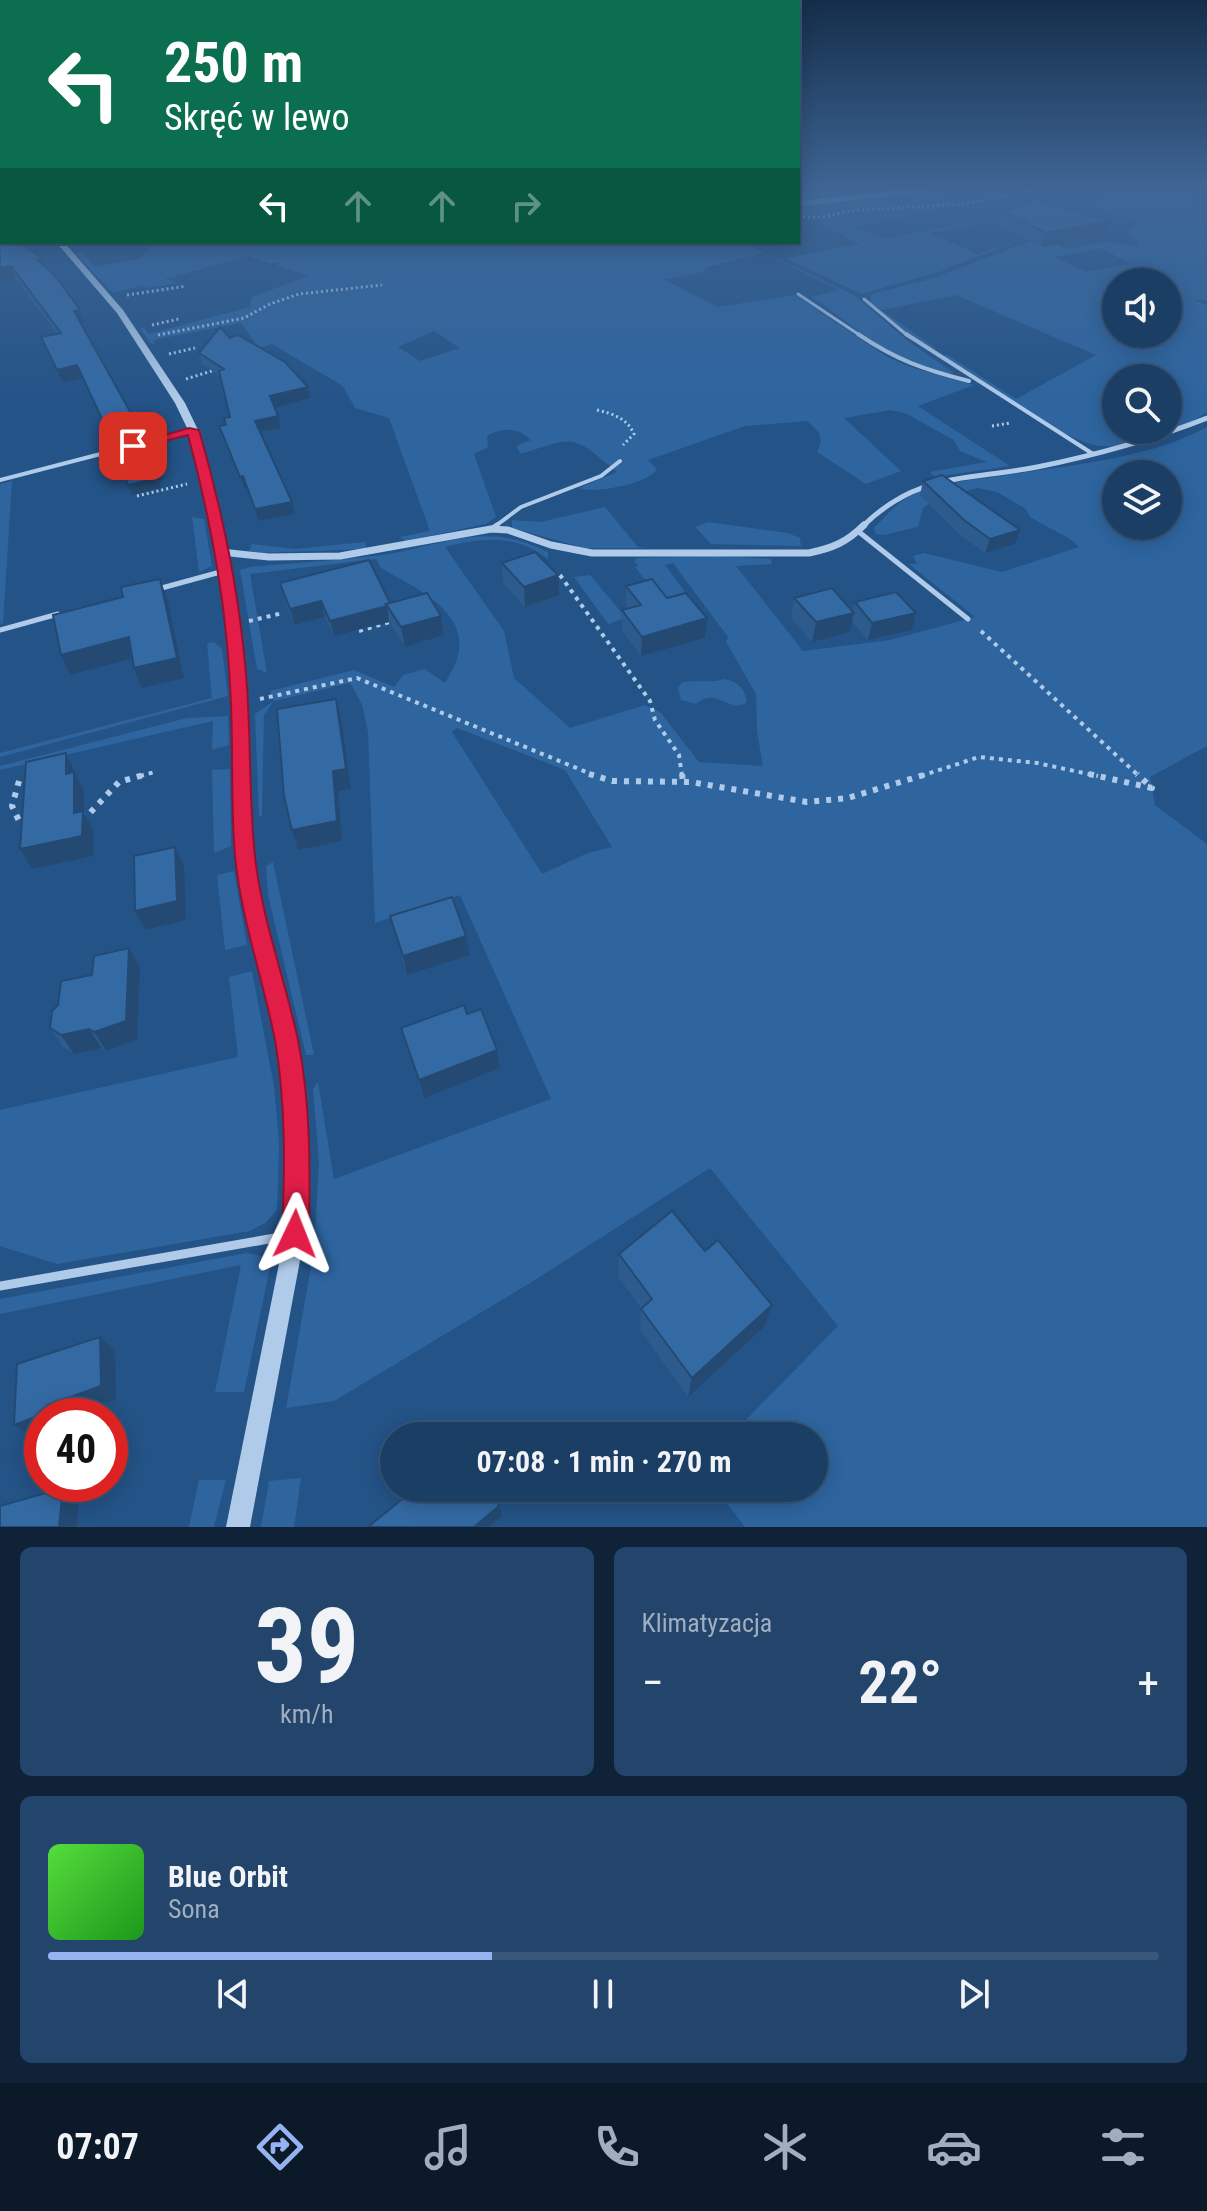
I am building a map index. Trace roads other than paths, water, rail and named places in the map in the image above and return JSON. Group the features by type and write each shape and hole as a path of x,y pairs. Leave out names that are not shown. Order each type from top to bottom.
{"street":[{"path":"76,260 110,299 180,403 203,462 224,571 240,702 245,857 286,1040 294,1096 298,1172 295,1234 238,1527"},
{"path":"221,552 269,559 341,556 491,529 508,530 572,550 615,554 697,551 809,553 830,549 859,532 883,506 919,486 1036,467 1147,442 1207,418"}],"lane":[{"path":"798,294 892,357 931,371 977,382"},
{"path":"864,299 896,329 1093,454"},
{"path":"0,480 193,430"},
{"path":"491,529 521,507 601,476 620,461"},
{"path":"859,532 968,619"},
{"path":"150,591 224,571"},
{"path":"0,630 60,614"},
{"path":"0,1286 295,1234"}]}
